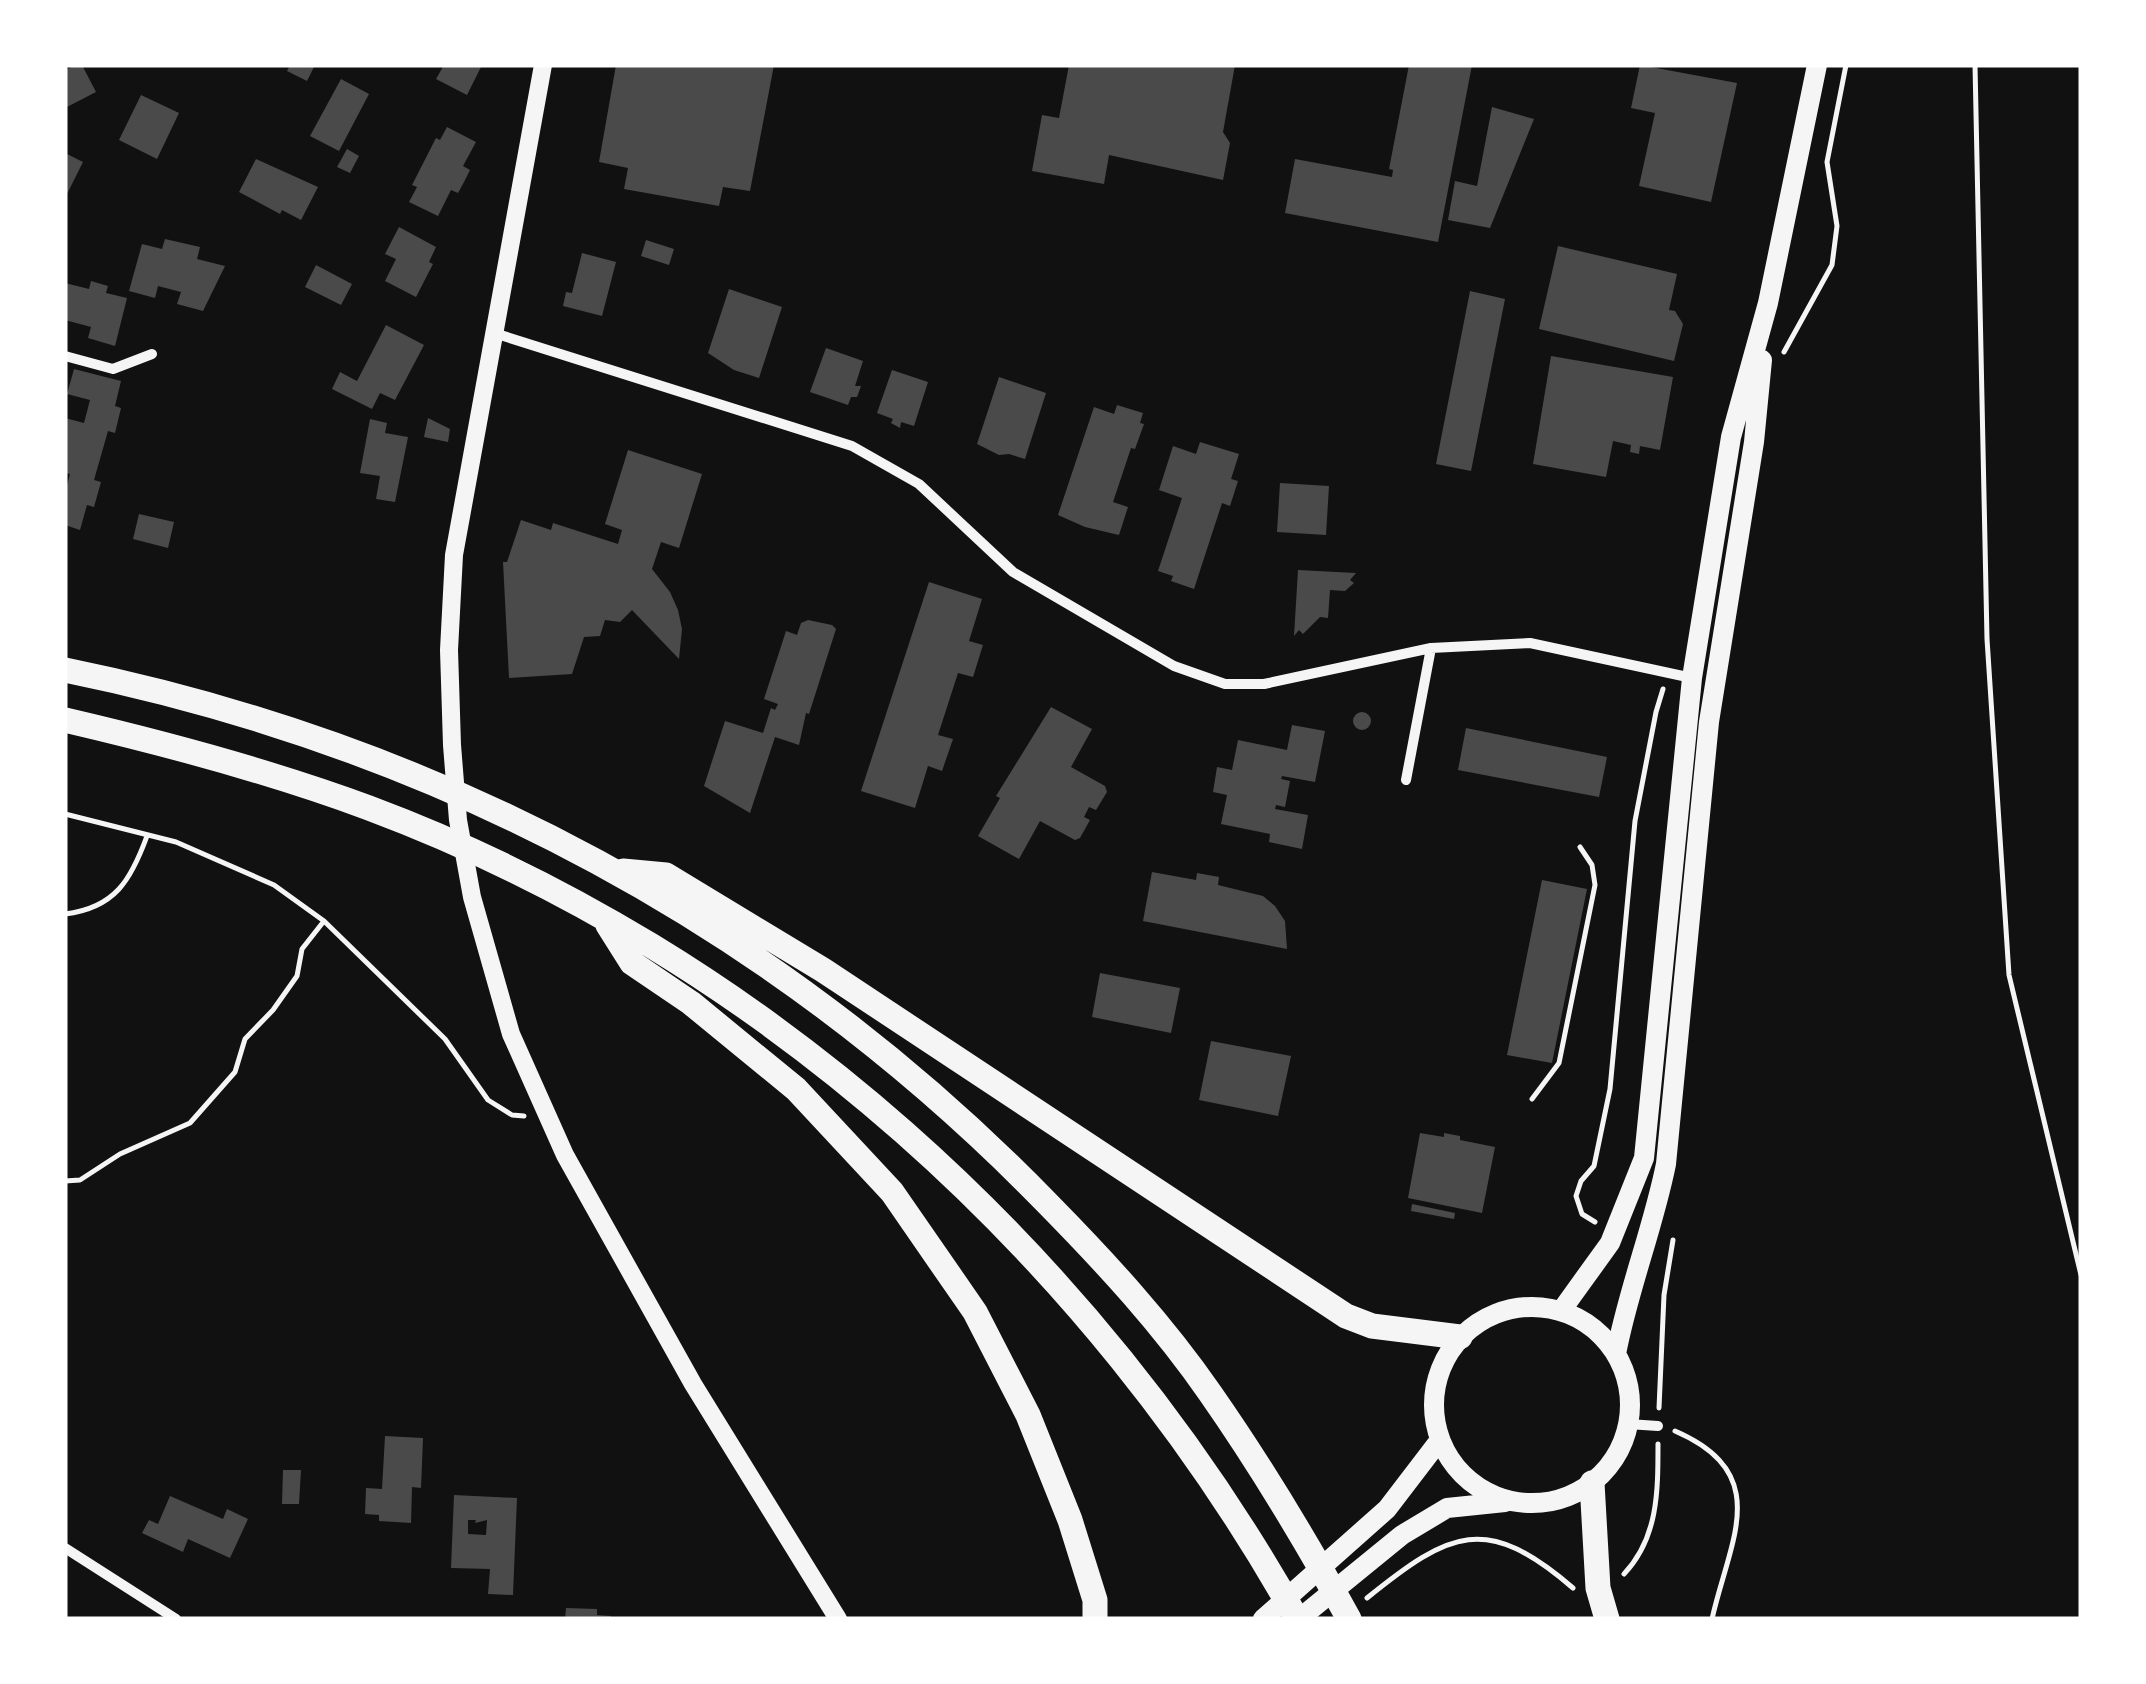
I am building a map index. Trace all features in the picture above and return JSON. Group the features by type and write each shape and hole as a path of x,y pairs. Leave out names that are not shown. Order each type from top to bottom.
{"highway":[{"path":"65,670 196,701 362,754 486,805 618,870 763,962 866,1037 1004,1158 1118,1278 1209,1391 1352,1613"},
{"path":"65,720 225,760 371,809 522,876 605,920 742,1006 866,1100 1008,1230 1114,1349 1195,1453 1260,1552 1298,1619"},
{"path":"618,870 666,874 823,970 1346,1316 1372,1326 1460,1338"},
{"path":"605,920 632,963 691,1003 796,1089 892,1192 975,1312 1028,1415 1070,1520 1095,1600 1096,1619"},
{"path":"1592,1483 1598,1588 1607,1619"}],"main road":[{"path":"1561,1311 1610,1242 1644,1158 1692,678 1731,437 1768,303 1817,65"},
{"path":"1616,1354 1624,1310 1657,1210 1666,1164 1709,722 1754,442 1768,303"},
{"path":"1298,1619 1402,1535 1447,1508 1508,1502 1537,1504 1566,1498 1592,1483 1609,1467 1628,1424 1628,1388 1616,1354 1592,1328 1561,1311 1534,1306 1506,1310 1482,1320 1460,1338 1444,1360 1435,1386 1433,1414 1439,1440 1455,1468 1479,1489 1508,1502"},
{"path":"1263,1619 1387,1509 1439,1440"}],"street":[{"path":"543,65 454,554 450,683 458,820 485,951 511,1034 565,1155 693,1384 838,1619"},
{"path":"494,333 852,446 919,484 1013,572 1184,670 1225,684 1264,684 1431,648 1530,643 1692,678"},
{"path":"65,356 112,368 152,354"},
{"path":"1406,780 1431,648"},
{"path":"1628,1424 1658,1426"},
{"path":"65,1548 176,1619"}],"path":[{"path":"1784,353 1832,265 1837,226 1827,162 1846,65"},
{"path":"1975,65 1987,639 2009,975 2081,1275"},
{"path":"1610,1242 1593,1219 1582,1214 1576,1196 1594,1166 1610,1089 1636,821 1656,712 1668,673"},
{"path":"65,814 176,842 274,885 324,921 444,1038 488,1100 512,1116 530,1116"},
{"path":"65,914 90,909 128,881 147,835"},
{"path":"1532,1099 1559,1063 1595,885 1592,864 1580,846"},
{"path":"65,1181 80,1180 120,1154 190,1122 236,1072 246,1039 298,976 302,949 324,921"},
{"path":"1352,1613 1414,1560 1466,1538 1510,1544 1542,1562 1574,1589 1610,1585 1625,1574 1650,1537 1655,1508 1664,1295 1675,1227"},
{"path":"1635,1277 1650,1292 1664,1295"},
{"path":"1658,1426 1710,1450 1722,1461 1738,1492 1735,1532 1712,1619"}],"building":[{"path":"82,65 96,92 65,108 65,70"},
{"path":"290,65 315,65 307,81 287,71"},
{"path":"444,65 482,65 467,95 436,79"},
{"path":"616,65 774,65 750,191 723,187 719,206 624,189 628,168 599,162"},
{"path":"1069,65 1235,65 1223,132 1230,143 1223,180 1109,155 1104,184 1032,171 1042,115 1059,118"},
{"path":"1409,65 1472,65 1438,242 1285,213 1295,159 1392,177 1393,170 1389,169"},
{"path":"1640,65 1737,83 1711,202 1639,186 1655,113 1631,108"},
{"path":"341,79 369,94 339,151 310,136"},
{"path":"141,95 179,113 157,159 119,140"},
{"path":"1492,107 1534,119 1490,228 1448,220 1455,181 1477,186"},
{"path":"447,127 476,142 463,166 470,170 464,182 458,193 451,190 438,216 409,202 417,187 412,185 436,138 440,140"},
{"path":"347,149 359,156 350,173 337,167"},
{"path":"65,153 83,162 65,198"},
{"path":"256,159 318,187 301,220 282,210 280,214 239,192"},
{"path":"399,227 436,247 429,262 433,264 416,297 385,281 396,259 385,254"},
{"path":"165,239 200,247 197,259 225,266 203,311 177,304 181,292 158,286 155,298 129,291 142,244 162,249"},
{"path":"646,240 674,249 669,265 641,256"},
{"path":"1558,246 1677,274 1669,310 1675,311 1683,324 1674,361 1539,329"},
{"path":"582,253 616,262 602,316 563,306 566,292 572,293"},
{"path":"316,265 352,284 341,305 305,287"},
{"path":"91,281 108,286 106,293 127,298 115,346 88,338 91,327 65,320 65,283 89,289"},
{"path":"729,289 782,307 759,378 734,370 708,353"},
{"path":"1470,291 1505,299 1471,471 1436,464"},
{"path":"386,325 424,345 395,400 380,393 372,409 332,389 340,372 357,381"},
{"path":"826,348 863,361 855,386 861,386 848,405 810,392"},
{"path":"1551,356 1673,377 1660,450 1640,446 1639,454 1630,452 1631,445 1613,441 1606,477 1533,464"},
{"path":"74,369 121,381 115,406 121,408 115,433 108,431 94,480 101,482 94,507 87,505 80,530 65,525 65,494 70,474 65,473 65,418 84,423 90,400 67,394"},
{"path":"892,370 928,382 914,426 901,422 900,428 891,423 893,419 877,413"},
{"path":"999,377 1046,393 1025,459 999,455 977,444"},
{"path":"1117,405 1143,413 1140,423 1144,424 1135,449 1131,448 1113,502 1128,507 1119,535 1058,515 1094,407 1114,414"},
{"path":"428,418 450,429 448,442 424,437"},
{"path":"370,419 387,423 385,433 408,437 395,502 376,499 380,476 360,473"},
{"path":"1200,442 1239,454 1231,479 1238,481 1230,506 1222,503 1194,589 1171,581 1173,576 1158,571 1182,498 1159,490 1173,446 1196,454"},
{"path":"628,450 702,474 679,548 661,542 652,569 678,610 682,629 679,659 632,610 620,622 605,620 600,636 584,637 572,674 509,678 503,562 507,562 521,520 551,530 553,523 618,544 622,530 605,524"},
{"path":"1280,483 1329,486 1326,535 1277,532"},
{"path":"139,514 174,522 168,548 133,539"},
{"path":"1298,570 1356,573 1350,580 1354,583 1345,591 1330,590 1328,618 1320,617 1303,634 1299,630 1294,636"},
{"path":"929,582 982,599 969,641 983,645 973,677 958,673 938,735 953,739 942,771 928,766 915,808 861,791"},
{"path":"808,620 836,629 809,714 806,713 799,745 775,737 750,813 704,786 725,721 763,733 771,708 775,710 778,704 764,699 786,631 797,635 801,623"},
{"path":"1051,707 1092,729 1071,767 1105,786 1107,792 1096,810 1089,807 1084,817 1090,820 1080,838 1075,840 1040,821 1019,859 978,836 1000,798 996,796"},
{"path":"1362,712 1371,721 1362,730 1353,721"},
{"path":"1292,725 1325,731 1315,782 1282,776 1281,779 1290,781 1285,807 1276,805 1275,809 1308,815 1302,849 1269,842 1270,834 1221,824 1227,795 1213,792 1217,767 1232,770 1238,740 1287,750"},
{"path":"1466,728 1607,757 1599,797 1458,770"},
{"path":"1152,872 1196,880 1197,873 1219,877 1218,885 1263,896 1285,921 1287,949 1143,921"},
{"path":"1542,880 1587,889 1552,1063 1507,1055"},
{"path":"1100,973 1180,988 1171,1033 1092,1017"},
{"path":"1211,1041 1291,1056 1278,1116 1199,1100"},
{"path":"1420,1133 1444,1137 1444,1133 1495,1147 1482,1213 1408,1198"},
{"path":"1412,1204 1455,1213 1454,1219 1411,1211"},
{"path":"385,1436 423,1438 421,1488 412,1487 411,1523 379,1521 379,1515 365,1514 366,1488 382,1489"},
{"path":"283,1470 301,1470 299,1504 282,1504"},
{"path":"454,1495 517,1498 513,1595 488,1594 490,1569 451,1568","holes":["468,1520 476,1520 475,1523 487,1520 486,1535 468,1534"]},
{"path":"170,1496 223,1519 227,1509 248,1519 230,1558 188,1539 183,1552 142,1533 149,1520 158,1524"},
{"path":"566,1608 597,1609 597,1615 611,1619 565,1619"}]}
